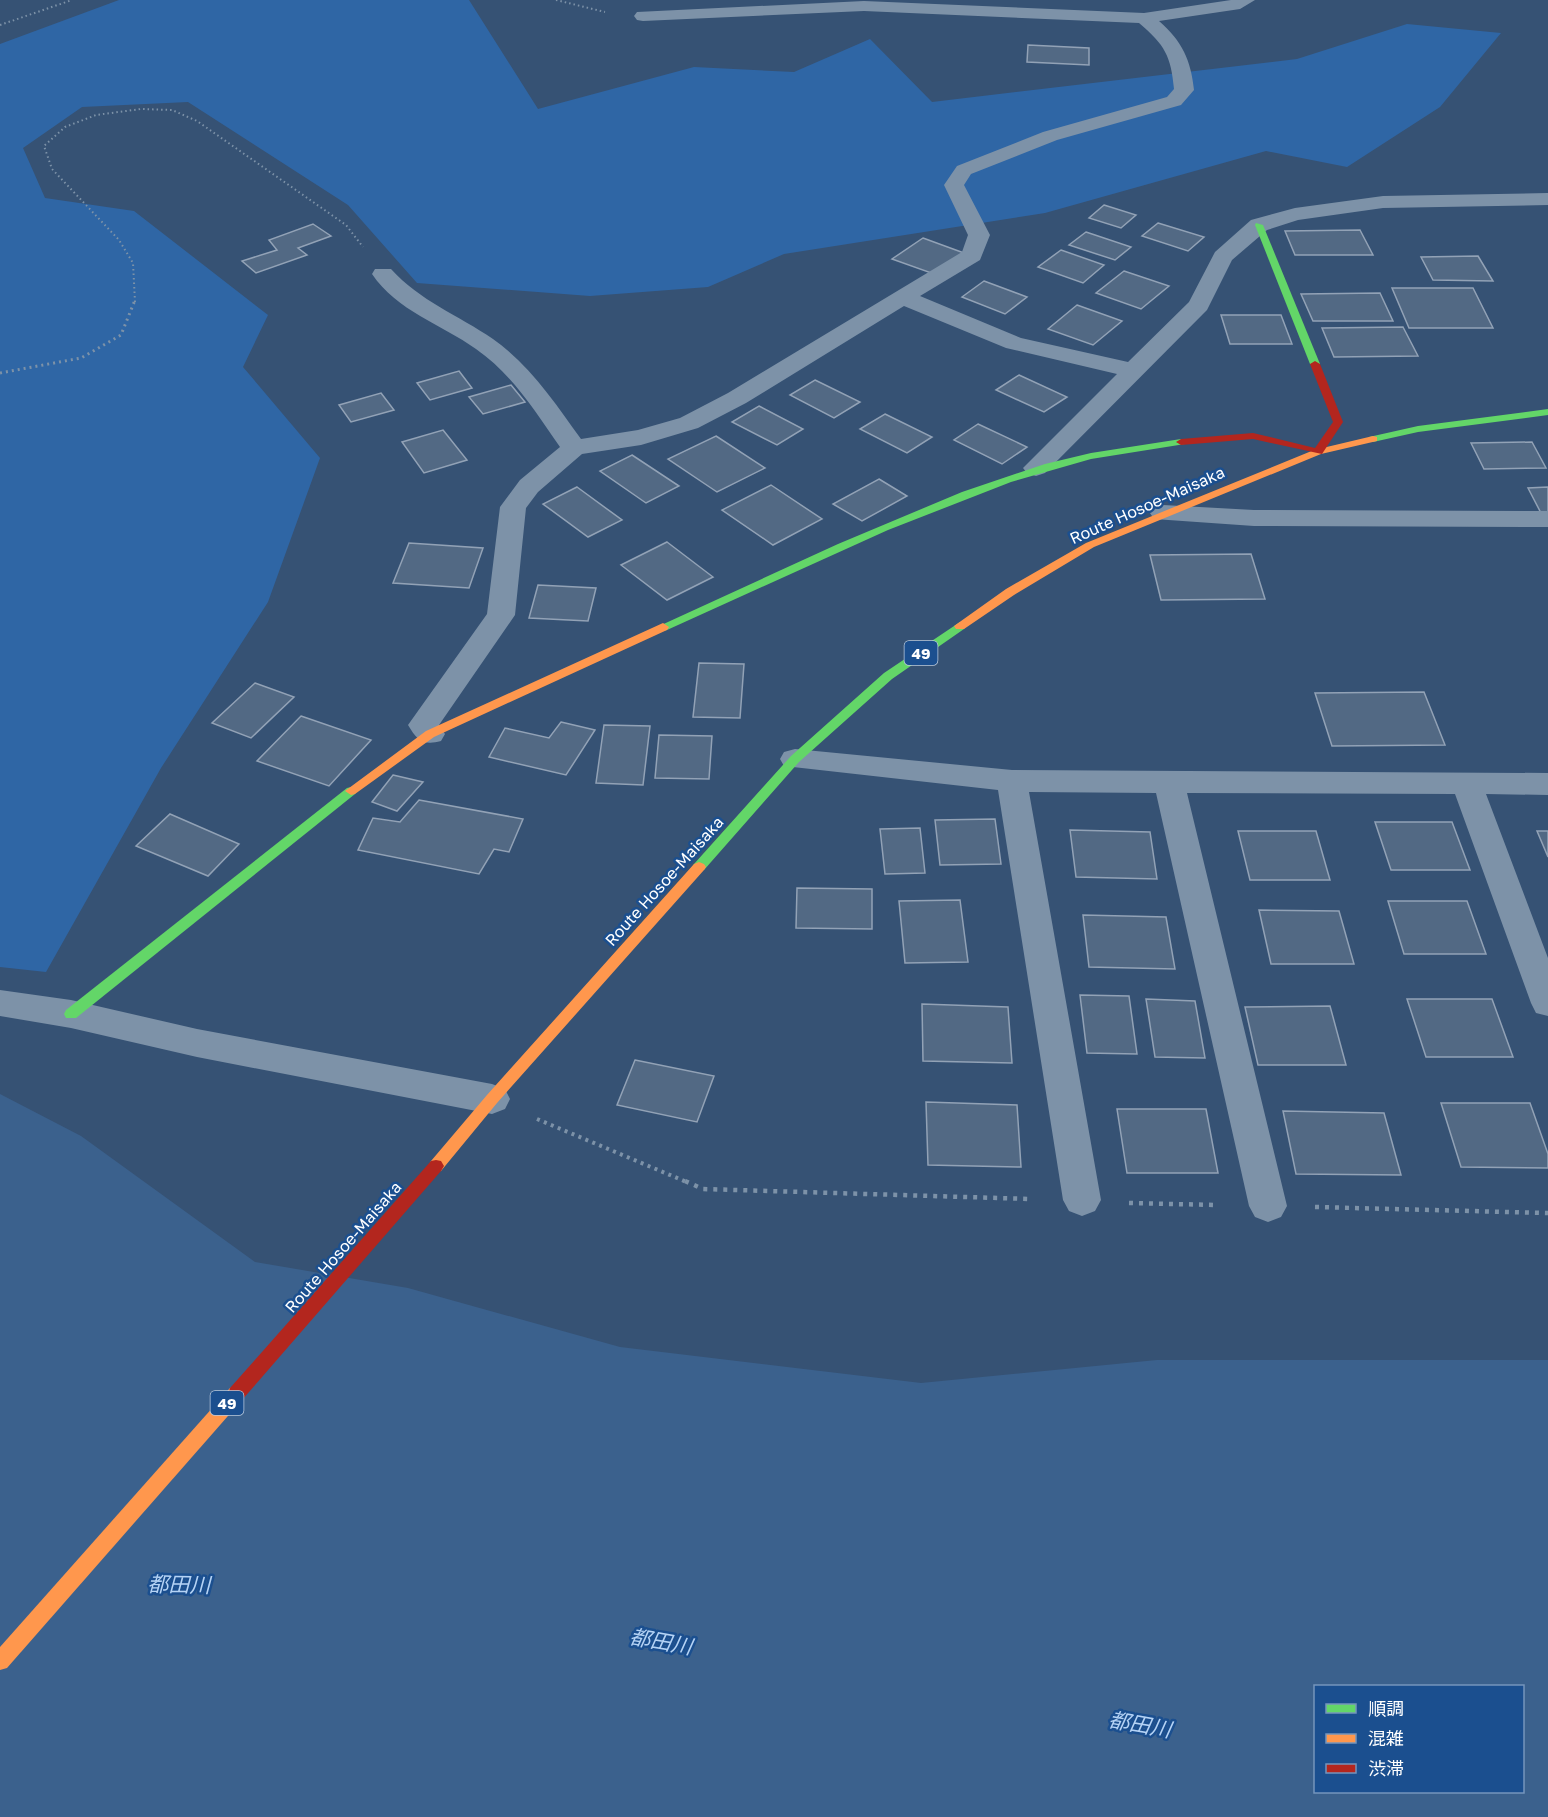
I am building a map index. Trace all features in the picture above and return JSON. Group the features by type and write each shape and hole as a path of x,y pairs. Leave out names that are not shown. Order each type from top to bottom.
{"main road":[{"path":"71,1014 368,777 430,734 946,500 1036,468 1137,447 1253,436 1318,452 1338,422 1259,225"},
{"name":"Route Hosoe-Maisaka","path":"0,1661 454,1146 492,1099 795,759 888,676 1010,592 1090,545 1163,513 1318,452 1418,429 1548,411"}],"street":[{"path":"643,16 864,6 1144,18 1240,4 1246,0"},
{"path":"430,734 423,725 501,615 513,507 530,486 574,448 641,437 689,423 737,398 972,255 979,235 954,185 964,170 1050,136 1174,101 1184,90 1182,62 1169,38 1144,18"},
{"path":"1036,468 1199,305 1223,257 1259,225 1295,214 1383,202 1548,200"},
{"path":"383,274 399,293 486,344 523,378 574,448"},
{"path":"904,298 1014,343 1132,370"},
{"path":"1163,513 1254,518 1548,519"},
{"path":"795,759 1012,781 1548,784"},
{"path":"1012,781 1082,1200"},
{"path":"1169,783 1268,1206"},
{"path":"1466,783 1548,1002"},
{"path":"0,1004 71,1014 198,1043 492,1099"}],"path":[{"path":"0,25 72,0"},
{"path":"556,0 600,11 643,16"},
{"path":"0,373 81,358 121,335 135,302 133,263 119,240 52,170 44,146 65,127 96,115 141,109 172,110 197,121 346,225 383,274"},
{"path":"492,1099 703,1189 1548,1213"}],"shaded area":[{"path":"119,0 469,0 538,109 694,67 794,72 870,39 932,102 1297,59 1407,24 1501,33 1440,107 1347,167 1266,151 1045,213 784,254 708,287 590,296 417,283 348,205 188,102 82,107 23,148 45,198 134,211 268,315 243,367 320,458 268,602 161,768 46,972 0,967 0,44"}],"water":[{"name":"都田川","path":"0,1094 81,1136 255,1262 408,1288 620,1347 921,1383 1157,1360 1548,1360 1548,1817 0,1817"}],"building":[{"path":"1028,45 1089,48 1089,65 1027,62"},
{"path":"1104,205 1136,215 1121,228 1089,218"},
{"path":"1158,223 1204,237 1188,251 1142,236"},
{"path":"313,224 331,236 298,248 307,255 256,273 242,261 277,250 269,240"},
{"path":"1360,230 1373,255 1295,255 1285,231"},
{"path":"1086,232 1131,247 1115,260 1069,245"},
{"path":"923,238 964,253 934,274 892,259"},
{"path":"1061,250 1104,265 1083,283 1038,267"},
{"path":"1478,256 1493,281 1433,280 1421,257"},
{"path":"1124,271 1169,286 1141,309 1096,293"},
{"path":"984,281 1027,297 1005,314 962,297"},
{"path":"1392,288 1473,288 1493,328 1409,328"},
{"path":"1380,293 1393,321 1313,321 1301,294"},
{"path":"1077,305 1122,321 1093,345 1048,329"},
{"path":"1221,315 1281,315 1292,344 1230,344"},
{"path":"1403,327 1418,356 1334,357 1322,328"},
{"path":"459,371 472,388 430,400 417,383"},
{"path":"1019,375 1067,397 1044,412 996,390"},
{"path":"815,380 860,402 834,418 790,395"},
{"path":"511,385 525,402 483,414 469,397"},
{"path":"381,393 394,410 351,422 339,405"},
{"path":"759,406 803,429 777,445 732,422"},
{"path":"885,414 932,437 907,453 860,429"},
{"path":"978,424 1027,447 1002,464 954,440"},
{"path":"443,430 467,460 424,473 402,442"},
{"path":"716,436 765,468 717,492 668,459"},
{"path":"1532,442 1546,468 1484,469 1471,443"},
{"path":"632,455 679,486 646,503 600,471"},
{"path":"879,479 907,496 862,521 833,504"},
{"path":"771,485 822,519 773,545 722,510"},
{"path":"577,487 622,520 588,537 543,504"},
{"path":"1548,487 1548,515 1542,515 1528,488"},
{"path":"667,542 713,577 667,600 621,565"},
{"path":"409,543 483,548 469,588 393,583"},
{"path":"1251,554 1265,599 1161,600 1150,555"},
{"path":"538,585 596,588 588,621 529,618"},
{"path":"699,663 744,664 740,718 693,717"},
{"path":"255,683 294,697 251,738 212,723"},
{"path":"1424,692 1445,745 1332,746 1315,693"},
{"path":"301,716 371,740 329,786 257,761"},
{"path":"561,722 595,730 566,775 489,757 505,728 549,738"},
{"path":"604,725 650,726 643,785 596,783"},
{"path":"659,735 712,736 709,779 655,778"},
{"path":"393,775 423,782 397,811 372,802"},
{"path":"419,800 523,819 509,852 494,849 479,874 358,850 373,818 400,822"},
{"path":"170,814 239,844 208,876 136,846"},
{"path":"995,819 1001,864 940,865 935,820"},
{"path":"1375,822 1452,822 1470,870 1391,870"},
{"path":"920,828 925,873 885,874 880,829"},
{"path":"1070,830 1150,832 1157,879 1076,877"},
{"path":"1238,831 1316,831 1330,880 1250,880"},
{"path":"1537,831 1548,831 1548,857"},
{"path":"797,888 872,889 872,929 796,928"},
{"path":"960,900 968,962 905,963 899,901"},
{"path":"1388,901 1467,901 1486,954 1404,954"},
{"path":"1259,910 1339,911 1354,964 1271,964"},
{"path":"1083,915 1166,917 1175,969 1089,967"},
{"path":"1080,995 1129,996 1137,1054 1087,1053"},
{"path":"1146,999 1195,1001 1205,1058 1155,1057"},
{"path":"1407,999 1492,999 1513,1057 1426,1057"},
{"path":"922,1004 1008,1007 1012,1063 923,1061"},
{"path":"1330,1006 1346,1065 1258,1065 1245,1007"},
{"path":"635,1060 714,1076 697,1122 617,1105"},
{"path":"926,1102 1017,1105 1021,1167 928,1165"},
{"path":"1441,1103 1530,1103 1548,1154 1548,1168 1461,1167"},
{"path":"1117,1109 1206,1109 1218,1173 1127,1173"},
{"path":"1283,1111 1384,1113 1401,1175 1296,1174"}],"traffic: fast":[{"path":"1259,225 1315,364"},
{"path":"1373,439 1418,429 1548,412"},
{"path":"663,627 925,510 1007,479 1091,456 1181,442"},
{"path":"699,867 795,759 888,676 960,626"},
{"path":"71,1014 351,791"}],"traffic: slow":[{"path":"960,626 1010,592 1090,545 1318,452 1373,439"},
{"path":"351,791 430,734 663,627"},
{"path":"436,1166 492,1099 699,867"},
{"path":"0,1661 236,1394"}],"traffic: jam":[{"path":"1181,442 1253,436 1318,452 1338,422 1315,364"},
{"path":"236,1394 436,1166"}]}
